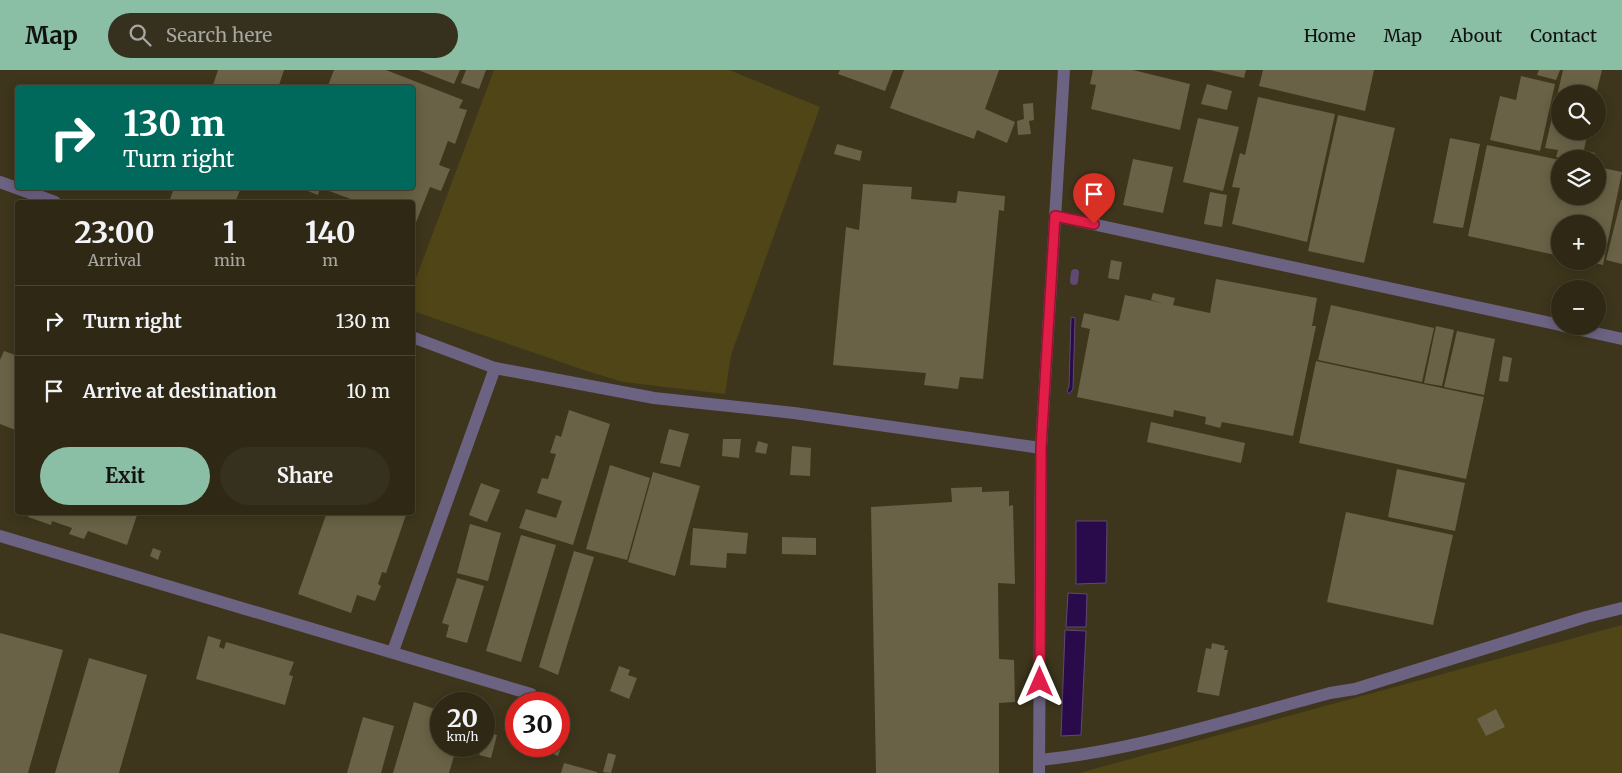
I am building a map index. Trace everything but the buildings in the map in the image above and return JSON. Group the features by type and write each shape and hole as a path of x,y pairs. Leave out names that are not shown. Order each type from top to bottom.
{"street":[{"path":"1064,70 1041,448 1040,767 1066,758 1181,733 1330,693 1355,689 1586,617 1622,608"},
{"path":"0,182 15,187"},
{"path":"22,190 50,200"},
{"path":"1055,216 1551,324"},
{"path":"1604,335 1622,339"},
{"path":"415,338 495,368 654,398 794,413 1041,448"},
{"path":"393,651 495,368"},
{"path":"0,536 393,651 525,692"}],"shaded area":[{"path":"494,70 729,70 820,107 731,355 725,394 623,382 415,312 415,281"},
{"path":"1071,317 1075,318 1073,389 1069,394 1067,391 1069,387"},
{"path":"1076,521 1107,521 1106,583 1076,584"},
{"path":"1068,593 1087,594 1086,627 1066,627"},
{"path":"1622,625 1622,773 1079,773"},
{"path":"1065,630 1086,631 1081,735 1061,736"}],"waterway":[{"path":"1074,281 1075,273"}],"route":[{"path":"1040,682 1041,448 1055,216 1094,224"}]}
